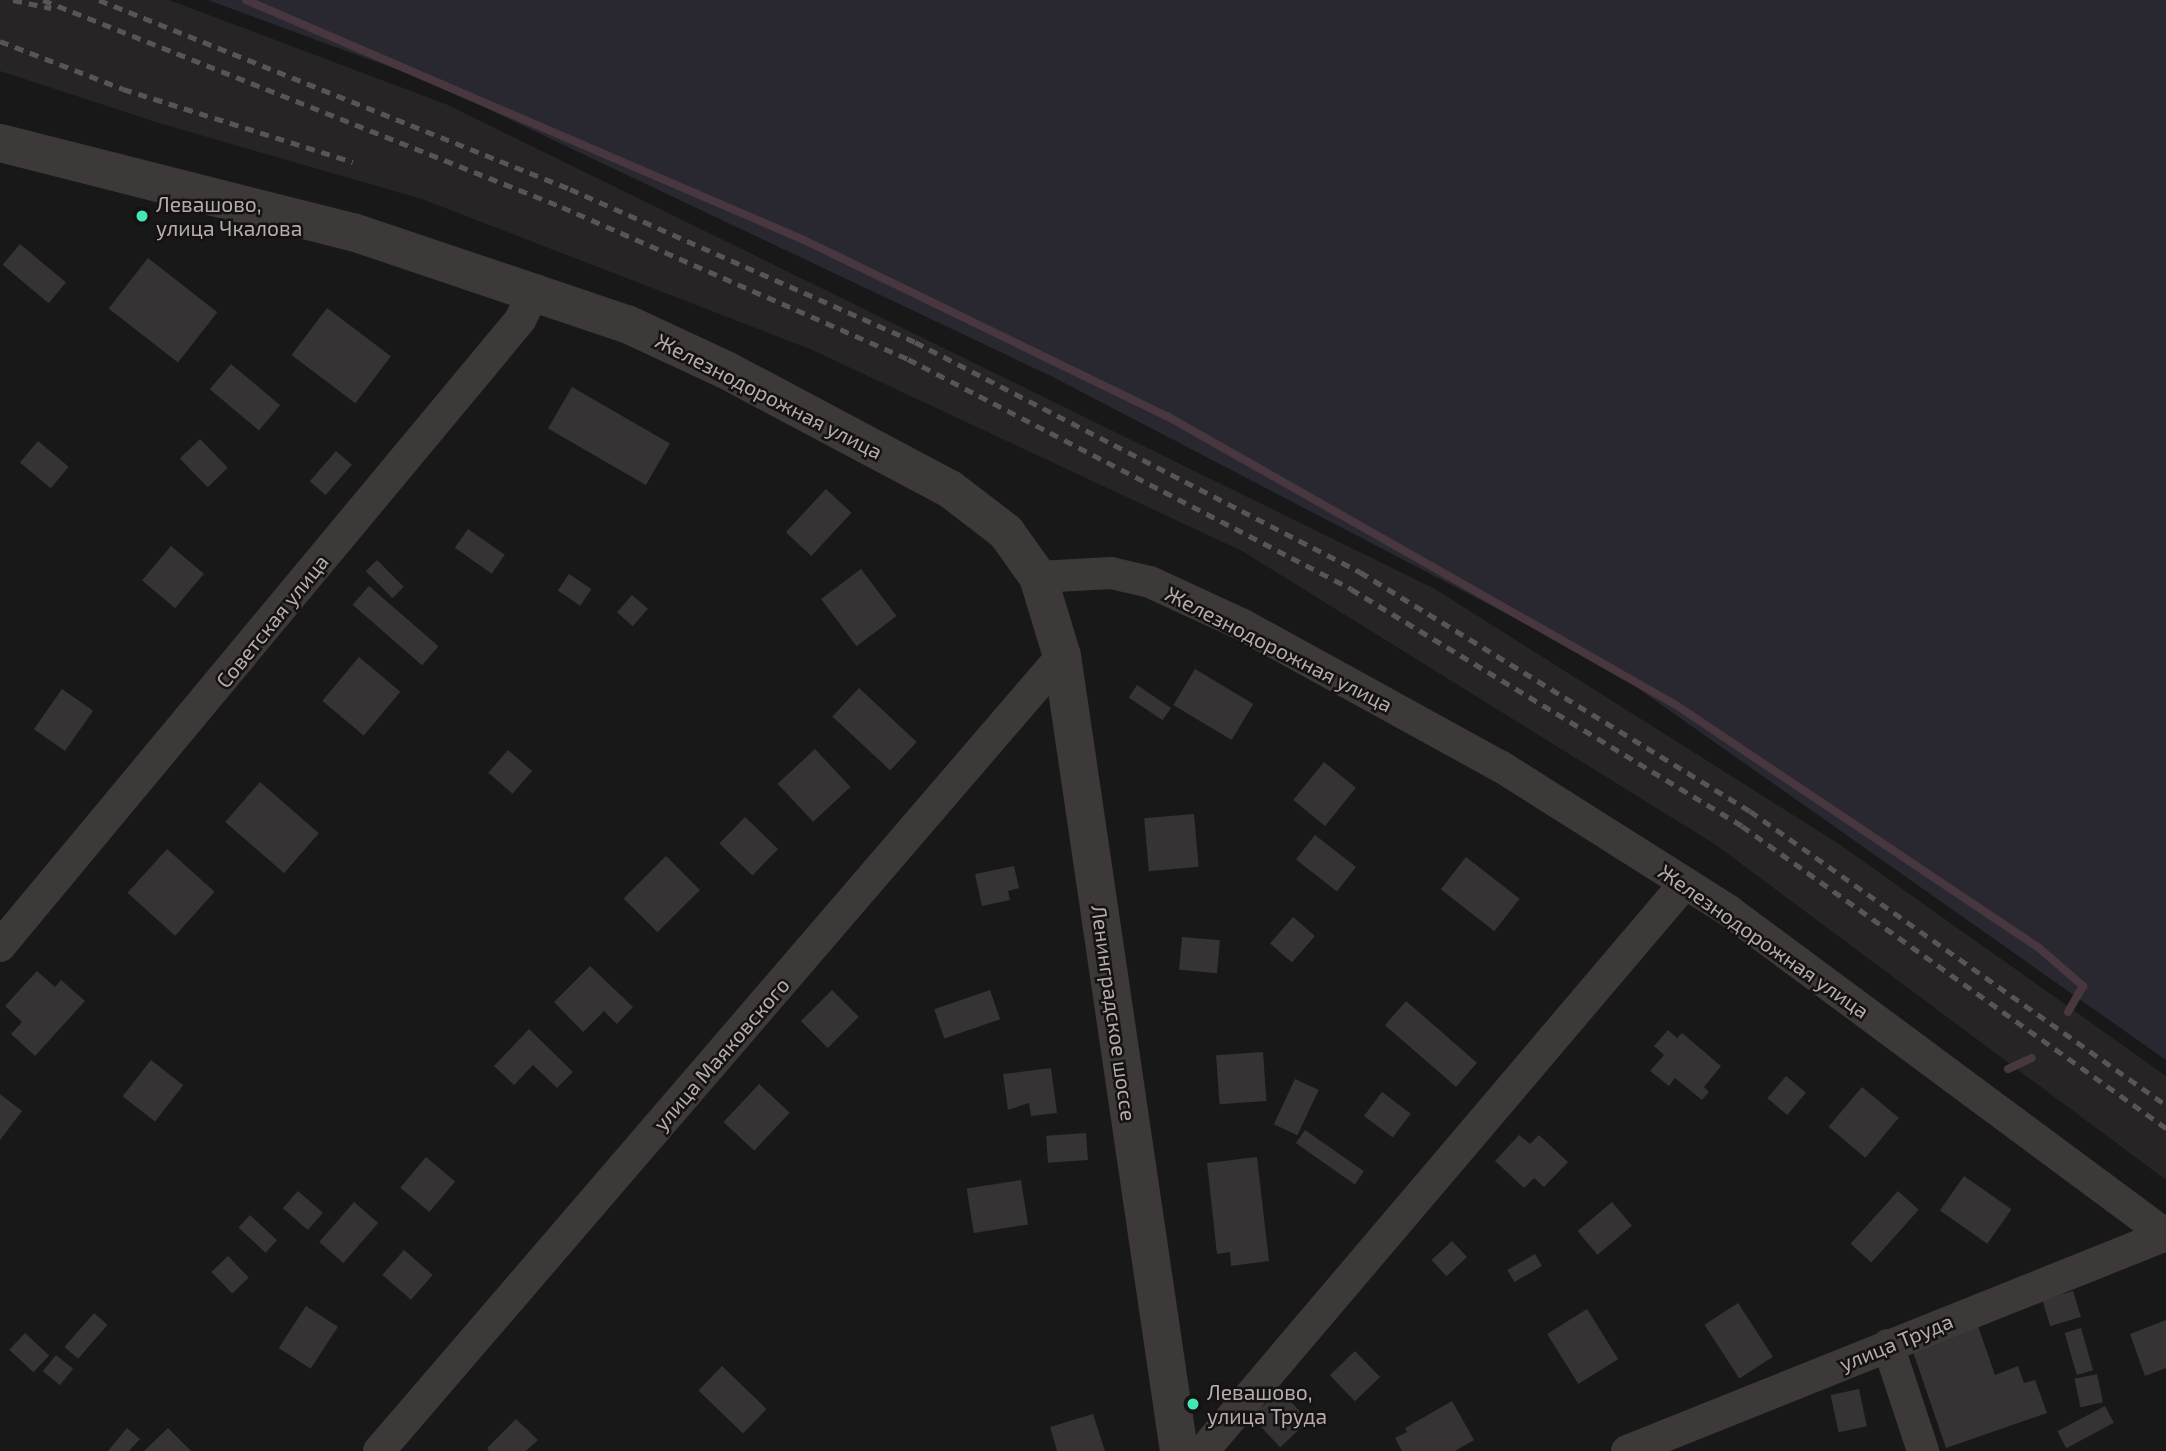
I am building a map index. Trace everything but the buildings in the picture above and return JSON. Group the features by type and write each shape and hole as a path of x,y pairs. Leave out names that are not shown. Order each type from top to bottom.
{"street":[{"name":"Железнодорожная улица","path":"0,143 353,232 535,290 627,324 726,370 950,489 1006,532 1038,577 1111,573 1150,582 1243,625 1500,766 1729,911 2165,1235"},
{"name":"Советская улица","path":"0,946 520,320 535,290"},
{"name":"Ленинградское шоссе","path":"1038,577 1062,656 1179,1451"},
{"name":"улица Маяковского","path":"379,1451 1062,656"},
{"path":"1203,1451 1685,883"},
{"name":"улица Труда","path":"1627,1451 2165,1235"},
{"path":"1888,1345 1923,1451"}],"shaded area":[{"path":"0,0 169,0 448,105 1435,589 1839,844 2166,1076 2166,1180 1716,845 1242,551 810,349 422,199 162,124 0,71"},
{"path":"208,0 2166,0 2166,1060 1605,665 1051,376 431,82"}],"waterway":[{"path":"246,0 804,240 1167,416 1676,705 2038,947 2083,986 2068,1012"},
{"path":"2008,1069 2032,1058"}],"railway":[{"path":"13,0 51,8"},
{"path":"43,0 562,207 908,359 1351,589 1742,826 2166,1128"},
{"path":"99,0 570,189 915,342 1360,572 1750,811 2166,1105"},
{"path":"0,41 123,89 353,162"}],"place":[{"name":"Левашово, улица Чкалова","path":"142,216"},
{"name":"Левашово, улица Труда","path":"1193,1404"}]}
